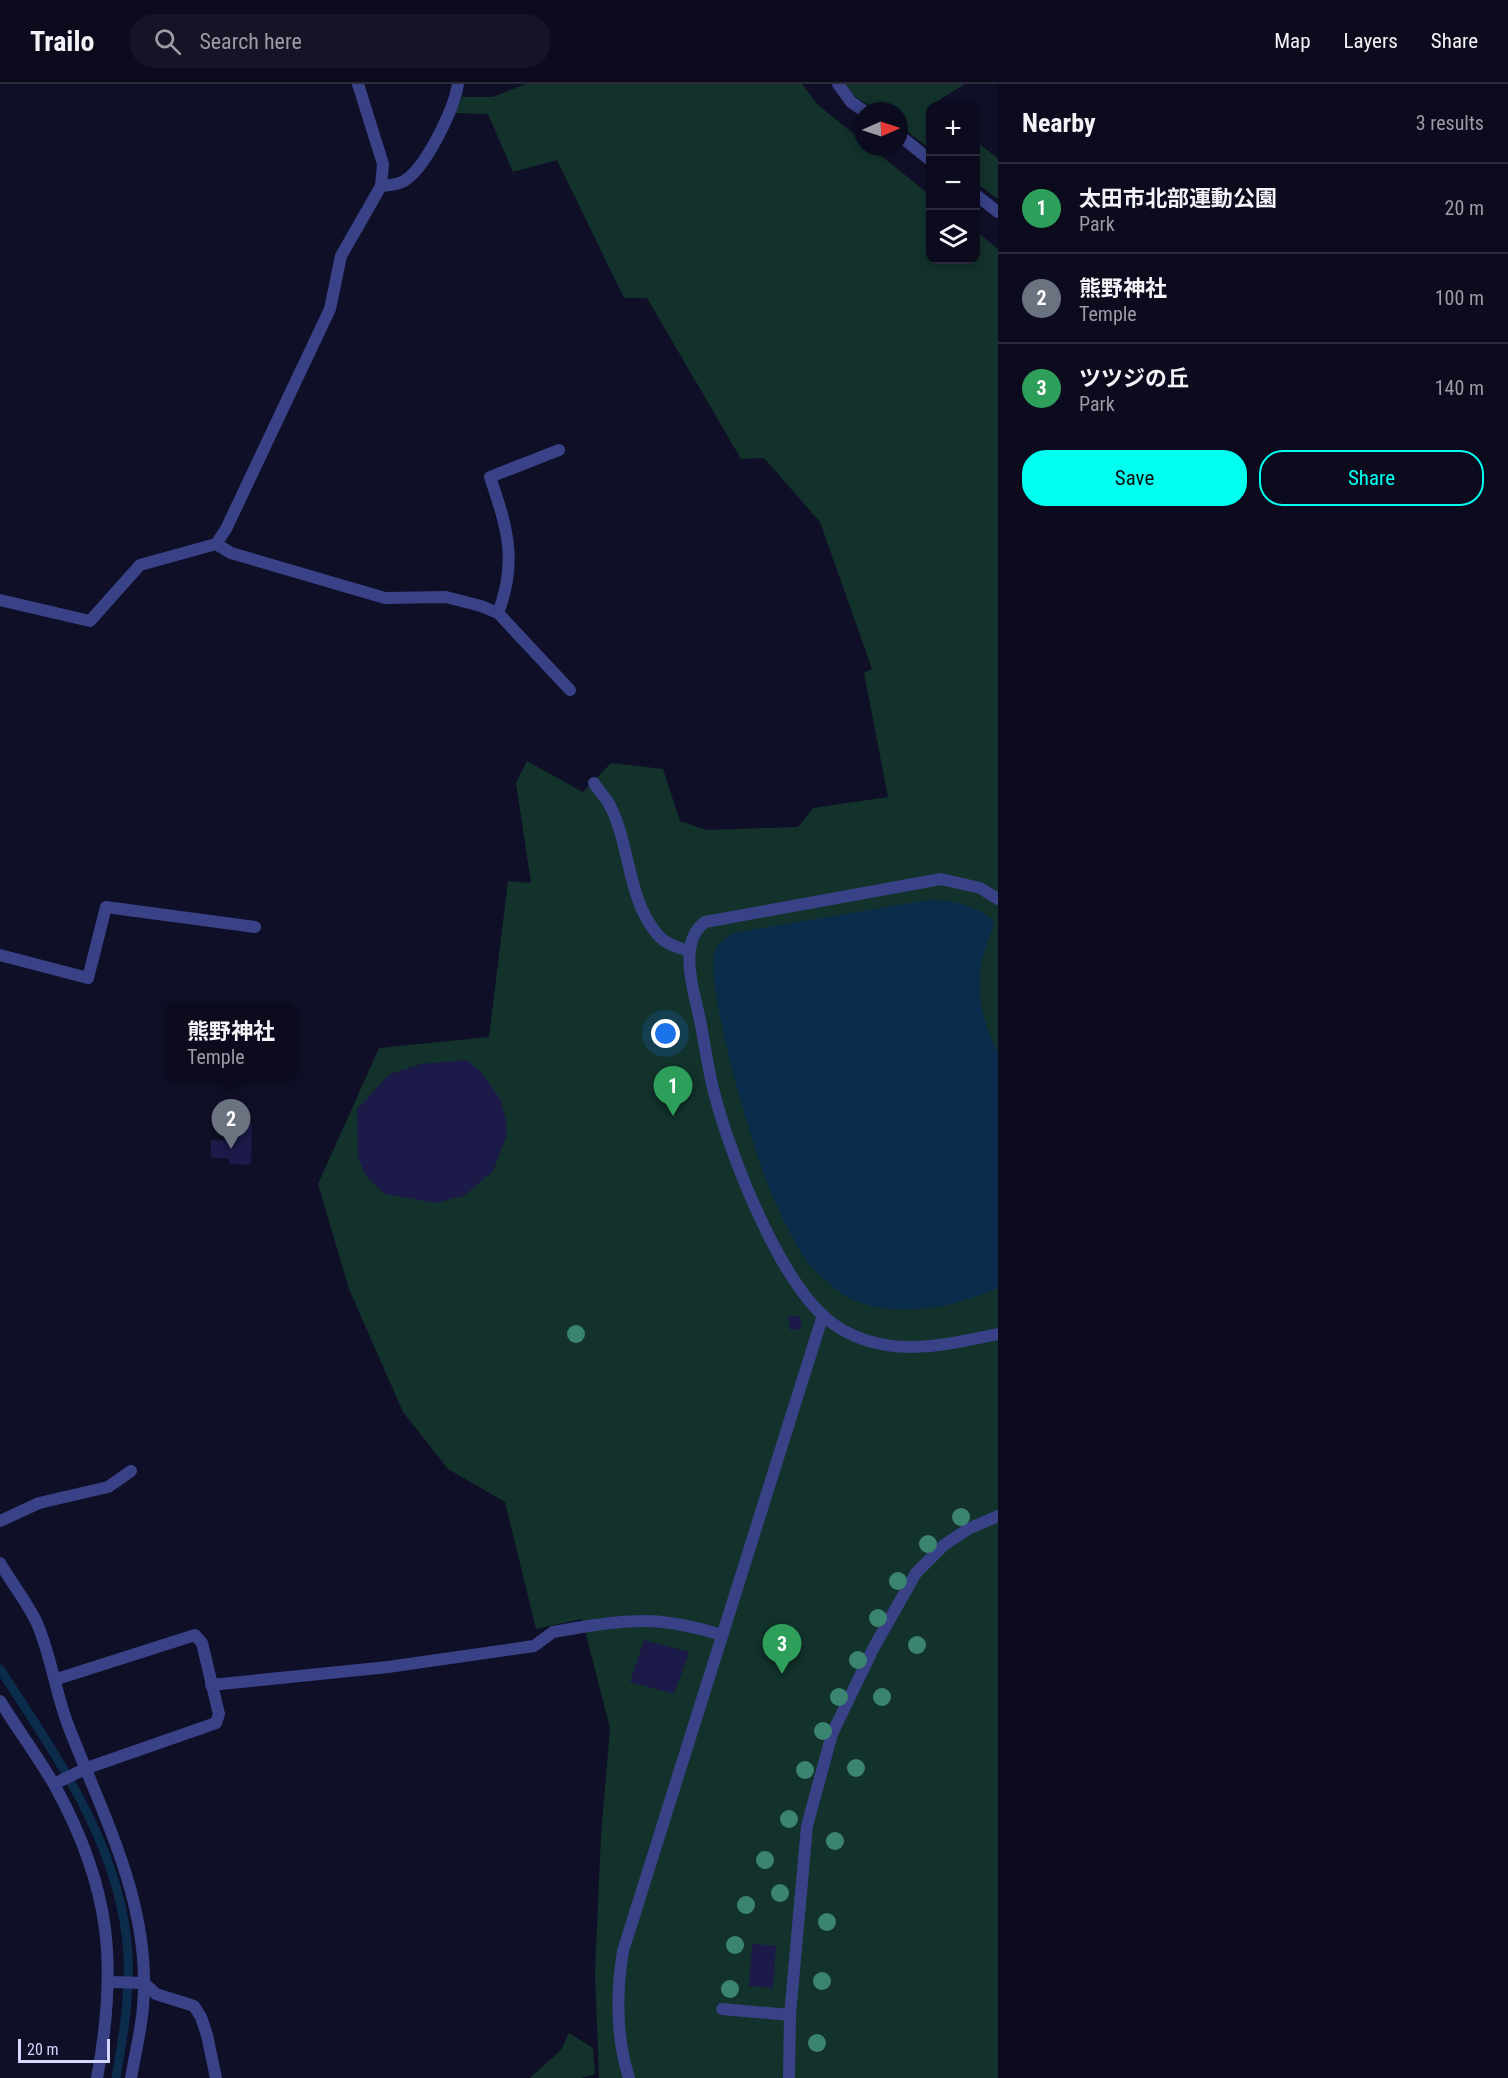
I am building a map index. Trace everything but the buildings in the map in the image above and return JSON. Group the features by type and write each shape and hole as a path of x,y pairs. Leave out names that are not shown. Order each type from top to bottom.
{"street":[{"path":"0,600 90,621 140,565 216,544 226,529 330,309 341,256 381,186 383,164 358,84"},
{"path":"381,186 403,182 417,169 453,104 458,84"},
{"path":"838,84 854,104"},
{"path":"908,142 926,157"},
{"path":"980,199 998,212"},
{"path":"498,613 508,587 508,533 490,477 559,450"},
{"path":"216,544 231,553 385,598 446,597 498,613 570,690"},
{"path":"594,783 608,802 639,904 657,935 673,946 690,951"},
{"path":"998,899 980,888 941,879 705,922 696,929 690,951 692,982 715,1096 745,1184 796,1282 833,1324 885,1346 912,1348 942,1346 998,1334"},
{"path":"0,955 88,978 106,907 255,927"},
{"path":"629,2078 621,2045 618,2009 617,1983 623,1951 823,1315"},
{"path":"0,1521 39,1503 108,1487 131,1471"},
{"path":"789,2078 790,2015 807,1826 832,1734 874,1647 916,1574 944,1545 968,1529 998,1516"},
{"path":"0,1563 36,1620 57,1679 67,1723 87,1768 126,1871 135,1902 141,1936 144,1983 141,2027 131,2078"},
{"path":"211,1685 388,1667 534,1646 553,1632 630,1619 667,1621 722,1635"},
{"path":"54,1784 87,1768 216,1723 219,1714 202,1643 195,1635 57,1679"},
{"path":"0,1701 54,1784 73,1823 96,1881 109,1950 104,2042 97,2078"},
{"path":"109,1982 144,1983 156,1994 194,2006 201,2017 207,2035 216,2078"},
{"path":"722,2009 790,2015"}],"green space":[{"path":"526,84 802,84 818,105 854,134 854,156 881,156 926,192 926,264 980,264 980,234 998,249 998,2078 599,2078 595,1973 601,1835 610,1728 582,1619 536,1629 505,1502 448,1469 403,1412 349,1289 318,1184 379,1048 489,1037 508,881 531,883 516,783 527,761 583,792 611,763 663,769 680,821 707,830 798,827 813,808 888,797 864,673 872,669 820,522 764,458 741,459 647,298 624,298 557,160 513,172 488,114 455,113 462,97 493,97"},
{"path":"844,84 965,84 936,102 926,102 926,146 908,132 908,102 864,102 848,90"},
{"path":"980,144 998,159 998,199 980,186"},
{"path":"569,2033 593,2048 595,2074 581,2078 530,2078 561,2050"}],"water":[{"path":"928,900 963,904 994,921 983,957 980,994 984,1018 998,1052 998,1288 943,1306 924,1309 885,1309 849,1298 825,1280 805,1259 783,1219 773,1198 749,1130 730,1061 716,992 714,965 716,948 733,933"}],"waterway":[{"path":"0,1669 64,1769 100,1840 113,1877 123,1915 128,1955 125,2017 116,2078"}],"place":[{"name":"太田市北部運動公園","path":"673,1116"},
{"name":"熊野神社","path":"231,1149"},
{"name":"ツツジの丘","path":"782,1674"}]}
